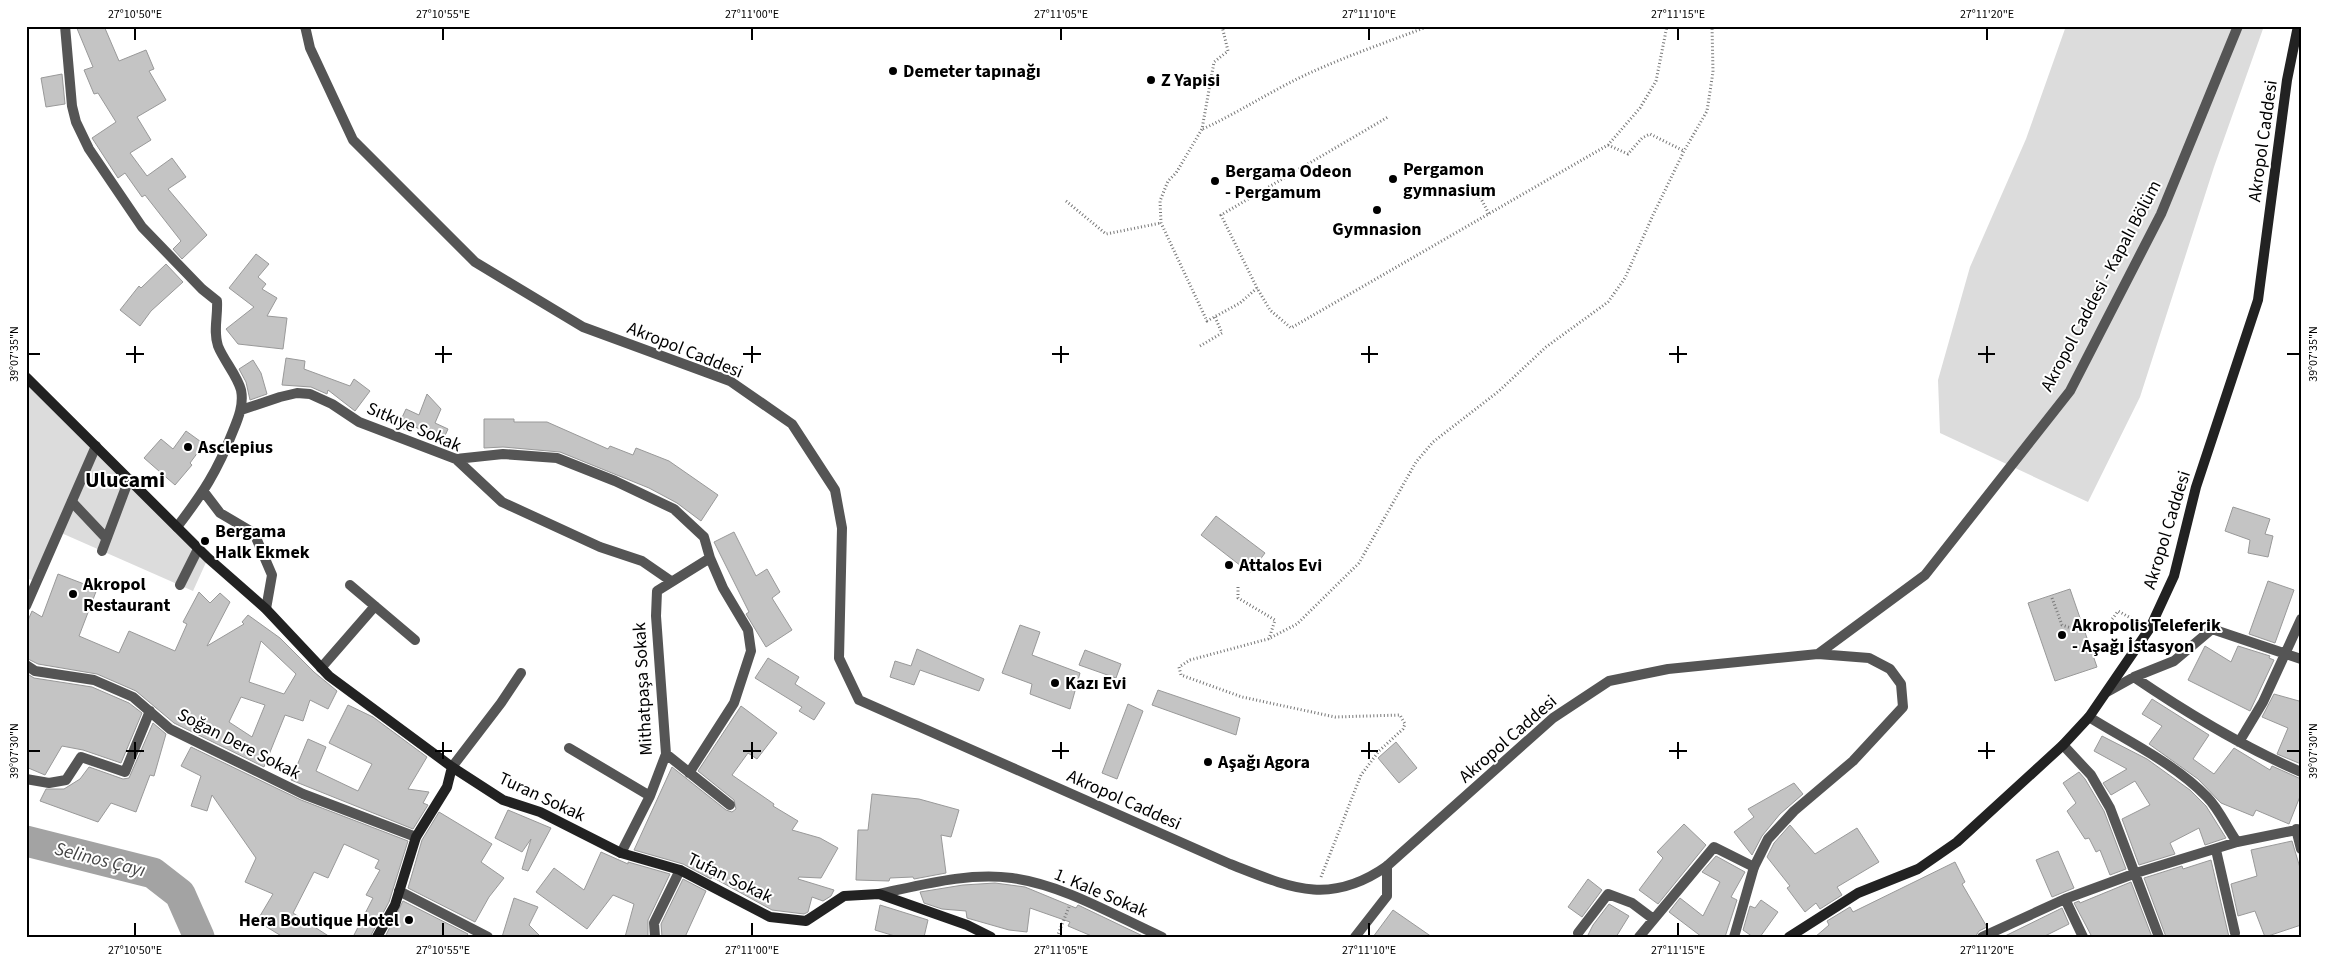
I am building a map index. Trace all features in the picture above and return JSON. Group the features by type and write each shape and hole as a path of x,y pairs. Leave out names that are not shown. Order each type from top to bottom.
{"main road":[{"name":"Akropol Caddesi","path":"1789,937 1858,893 1918,869 1957,842 2063,746 2089,717 2150,628 2174,576 2196,487 2258,300 2287,80 2298,26"},
{"name":"Turan Sokak","path":"26,377 198,549 266,609 329,676 452,767 503,800 540,812 621,853"},
{"path":"377,937 395,905 416,837 447,787 452,767"},
{"name":"Tufan Sokak","path":"621,853 680,870 770,917 806,921 844,896 879,894 967,925 991,937"}],"street":[{"path":"65,26 76,122 89,149 142,226 196,283 217,301 218,317 214,332 218,347 241,390 241,410 219,467 204,492 177,528"},
{"name":"Akropol Caddesi","path":"306,26 310,48 353,140 475,262 583,327 730,381 792,424 835,490 842,528 839,658 859,700 1230,864 1292,888 1318,891 1367,880 1387,866 1553,718 1609,681 1668,669 1818,654 1869,658 1890,669 1901,684 1903,707 1853,761 1794,811 1768,839 1754,867 1734,937"},
{"name":"Akropol Caddesi - Kapalı Bölüm","path":"1818,654 1925,575 2070,391 2120,289 2161,214 2238,26"},
{"name":"Sıtkıye Sokak","path":"241,410 297,393 310,394 332,404 359,422 456,459 502,502 600,547 642,561 671,581"},
{"path":"26,606 96,446"},
{"path":"456,459 503,454 557,458 615,481 674,509 704,537 710,558 723,588 748,630 751,651 734,703 689,773"},
{"path":"102,551 129,479"},
{"path":"204,492 220,513 254,533 272,575 266,609"},
{"path":"72,502 106,538"},
{"path":"180,585 198,549"},
{"path":"671,581 710,558"},
{"name":"Mithatpaşa Sokak","path":"621,853 650,796 666,754 656,616 657,591 671,581"},
{"path":"350,585 415,640"},
{"path":"321,668 375,606"},
{"path":"2239,742 2263,702 2301,619"},
{"path":"2107,692 2134,677 2174,661 2212,629 2301,659"},
{"name":"Soğan Dere Sokak","path":"26,665 35,671 94,680 133,697 170,729 303,794 416,837"},
{"path":"452,767 501,703 521,673"},
{"path":"2134,677 2186,712 2239,742 2301,772"},
{"path":"26,779 49,782 66,780 81,758 125,772 150,711"},
{"path":"2089,717 2153,756 2189,781 2209,799 2237,842"},
{"path":"2063,746 2091,775 2110,808 2159,937"},
{"path":"569,748 650,796"},
{"path":"666,754 730,805"},
{"path":"1988,936 2065,899 2136,873 2237,842 2298,829 2301,849"},
{"path":"1639,937 1652,918 1714,847 1754,867"},
{"path":"2216,850 2235,933"},
{"path":"1356,937 1387,896 1387,866"},
{"path":"655,937 654,923 680,870"},
{"name":"1. Kale Sokak","path":"879,894 971,878 1012,878 1073,895 1162,937"},
{"path":"399,891 488,937"},
{"path":"1578,933 1608,894 1632,903 1652,918"},
{"path":"2065,899 2083,937"}],"path":[{"path":"1222,26 1228,51 1214,62 1202,129 1176,173 1168,181 1160,200 1161,223 1207,321 1240,303 1257,288"},
{"path":"1202,129 1236,114 1297,79 1353,54 1429,26"},
{"path":"1388,117 1221,214 1257,288 1270,310 1291,328 1608,145 1640,108 1656,81 1667,26"},
{"path":"1318,891 1321,877 1361,775 1379,751 1403,729 1405,724 1400,715 1335,717 1242,697 1181,675 1179,667 1190,660 1268,639 1297,624 1359,563 1416,462 1433,442 1499,391 1546,347 1608,302 1625,278 1684,152 1707,111 1713,72 1712,26"},
{"path":"1608,145 1628,154 1642,138 1650,134 1684,152"},
{"path":"1477,191 1489,214"},
{"path":"1066,201 1106,234 1161,223"},
{"path":"1200,346 1222,334 1215,317"},
{"path":"1238,587 1238,598 1275,620 1268,639"},
{"path":"2052,598 2062,625 2085,633 2098,630 2112,620 2118,611 2150,628"},
{"path":"1057,937 1073,895"}],"shaded area":[{"path":"2066,26 2264,26 2214,167 2140,397 2088,502 1940,433 1938,380 1970,267 2026,139"},
{"path":"26,377 208,558 193,591 59,532 37,582 26,578"}],"building":[{"path":"76,26 104,26 119,61 146,50 154,69 149,71 166,100 137,117 151,140 130,153 147,176 172,158 186,177 168,189 207,235 182,259 173,249 181,241 145,195 142,197 125,173 118,178 92,138 116,122 98,93 94,94 84,70 93,67"},
{"path":"62,74 65,104 46,107 41,78"},
{"path":"256,254 269,264 258,277 266,284 262,289 277,298 267,316 287,318 283,349 238,344 226,329 254,307 229,288"},
{"path":"166,264 183,282 151,311 140,326 120,310 139,286 141,288"},
{"path":"286,358 305,361 304,369 350,386 354,379 370,391 355,411 328,390 327,394 311,387 282,385"},
{"path":"253,360 261,373 267,394 250,400 246,382 239,369"},
{"path":"427,394 441,409 435,423 448,429 443,440 413,426 411,433 398,426 406,409 419,415"},
{"path":"484,419 514,419 514,422 547,422 608,449 610,446 633,455 636,448 669,461 718,495 701,521 677,503 649,488 560,452 503,447 484,448"},
{"path":"186,431 204,444 190,463 192,465 175,485 144,458 161,439 173,449"},
{"path":"2233,507 2270,519 2265,534 2273,536 2268,557 2248,553 2250,540 2225,531"},
{"path":"1216,516 1265,553 1250,573 1201,535"},
{"path":"734,532 756,576 767,569 780,592 772,598 792,630 766,647 746,614 749,612 714,542"},
{"path":"58,574 97,589 79,636 119,653 129,631 175,651 187,624 183,622 199,592 210,603 220,593 230,602 207,646 244,624 242,622 248,615 280,638 314,672 337,691 328,709 310,700 303,721 285,715 264,767 174,723 136,691 97,674 38,664 26,658 26,625 32,611 42,617","holes":["261,641 296,674 284,694 249,682","241,697 265,705 252,737 229,722"]},
{"path":"2268,581 2294,590 2275,643 2249,634"},
{"name":"Akropolis Teleferik - Aşağı İstasyon","path":"2070,589 2097,667 2055,681 2028,603"},
{"path":"1020,625 1040,632 1032,655 1080,673 1070,709 1030,694 1032,684 1002,673"},
{"path":"2205,646 2231,662 2238,646 2270,656 2269,658 2274,660 2250,711 2188,680"},
{"path":"917,649 984,679 979,691 920,670 914,685 890,677 895,661 911,666"},
{"path":"1085,650 1121,664 1116,678 1079,665"},
{"path":"768,658 799,677 795,684 825,703 814,720 799,711 802,707 755,678"},
{"path":"26,673 34,678 92,687 129,703 142,713 121,763 83,750 62,746 45,775 26,767"},
{"path":"1158,690 1240,718 1236,735 1152,705"},
{"path":"2274,694 2299,701 2301,698 2301,764 2277,754 2288,728 2262,717"},
{"path":"2152,699 2209,735 2193,759 2214,774 2234,748 2270,770 2272,766 2301,779 2301,794 2289,824 2256,810 2253,816 2221,803 2198,779 2149,744 2162,726 2142,714"},
{"path":"1128,704 1143,711 1117,779 1102,773"},
{"path":"348,705 373,717 427,757 408,789 429,792 423,803 428,805 413,829 291,780 308,739 326,747 316,771 358,791 372,764 329,743"},
{"path":"741,706 777,733 757,759 748,753 732,775 774,804 773,806 798,821 792,830 820,838 838,848 821,878 799,877 798,879 834,890 831,896 823,901 812,897 808,912 804,914 772,910 712,877 711,879 683,864 634,850 672,767 726,810 732,812 736,809 734,800 698,771"},
{"path":"153,723 166,734 154,776 150,775 136,812 111,803 98,822 40,801 46,789 64,789 80,779 89,767 123,779 129,778"},
{"path":"2102,736 2147,759 2190,790 2206,806 2226,838 2205,845 2199,828 2170,843 2175,854 2139,865 2122,819 2150,805 2135,781 2111,795 2103,783 2127,769 2094,751"},
{"path":"1396,742 1417,768 1399,783 1378,758"},
{"path":"191,747 301,800 408,841 389,902 370,937 353,937 373,898 366,895 380,870 375,868 379,860 344,844 328,878 314,872 293,913 330,937 283,937 257,921 273,894 245,882 256,858 212,795 207,811 191,806 201,776 181,766"},
{"path":"2079,772 2104,811 2126,869 2110,875 2100,850 2096,852 2089,838 2085,839 2067,811 2076,803 2063,783"},
{"path":"1794,783 1803,794 1780,814 1762,836 1752,855 1734,832 1754,817 1748,809"},
{"path":"872,794 919,799 959,810 951,837 941,835 946,873 914,879 913,877 890,878 889,881 856,880 858,830 868,830"},
{"path":"508,810 551,828 528,871 522,869 531,839 522,852 495,838"},
{"path":"439,812 492,844 481,862 504,878 489,897 475,922 408,888 422,840"},
{"path":"1684,824 1706,845 1658,904 1639,890 1663,858 1657,852"},
{"path":"1790,825 1815,854 1857,828 1879,862 1837,887 1842,895 1820,909 1816,903 1805,912 1787,888 1790,886 1767,857 1774,843"},
{"path":"2292,841 2301,871 2301,925 2265,937 2255,911 2238,916 2231,884 2257,876 2251,850"},
{"path":"2058,851 2074,888 2052,897 2036,860"},
{"path":"601,852 628,864 628,862 670,874 648,920 648,937 625,937 634,904 613,895 587,929 536,892 554,868 584,890"},
{"path":"1716,856 1745,872 1731,897 1737,900 1725,937 1702,937 1669,912 1680,898 1703,916 1720,882 1702,872"},
{"path":"2211,860 2229,937 2166,937 2144,878 2182,866 2183,869"},
{"path":"1955,862 1965,882 1962,884 1987,927 1979,931 1975,937 1815,937 1829,925 1827,921 1850,907 1853,912"},
{"path":"683,879 706,891 685,937 662,937 661,924"},
{"path":"1588,879 1602,890 1582,917 1568,907"},
{"path":"2131,882 2152,937 2092,937 2074,903 2079,901 2080,903"},
{"path":"995,883 1025,887 1076,908 1078,905 1145,937 1094,937 1068,926 1070,922 1030,908 1027,932 1009,930 967,918 966,911 942,909 924,903 920,892 963,885"},
{"path":"514,898 538,907 529,925 541,937 502,937"},
{"path":"1761,900 1778,912 1760,937 1753,937 1743,930 1750,906 1755,908"},
{"path":"403,901 468,934 466,937 385,937"},
{"path":"1609,904 1629,916 1616,937 1587,937 1593,925"},
{"path":"880,905 928,920 924,937 898,937 875,930"},
{"path":"2062,908 2069,924 2043,937 2003,937"},
{"path":"1393,910 1432,937 1373,937"}],"waterway":[{"name":"Selinos Çayı","path":"26,841 153,873 180,894 199,937"}],"place":[{"name":"Demeter tapınağı","path":"893,71"},
{"name":"Z Yapisi","path":"1151,80"},
{"name":"Pergamon gymnasium","path":"1393,179"},
{"name":"Bergama Odeon - Pergamum","path":"1215,181"},
{"name":"Gymnasion","path":"1377,210"},
{"name":"Asclepius","path":"188,447"},
{"name":"Bergama Halk Ekmek","path":"205,541"},
{"name":"Attalos Evi","path":"1229,565"},
{"name":"Akropol Restaurant","path":"73,594"},
{"name":"Akropolis Teleferik - Aşağı İstasyon","path":"2062,635"},
{"name":"Kazı Evi","path":"1055,683"},
{"name":"Aşağı Agora","path":"1208,762"},
{"name":"Hera Boutique Hotel","path":"409,920"}],"district":[{"name":"Ulucami","path":"125,480"}]}
